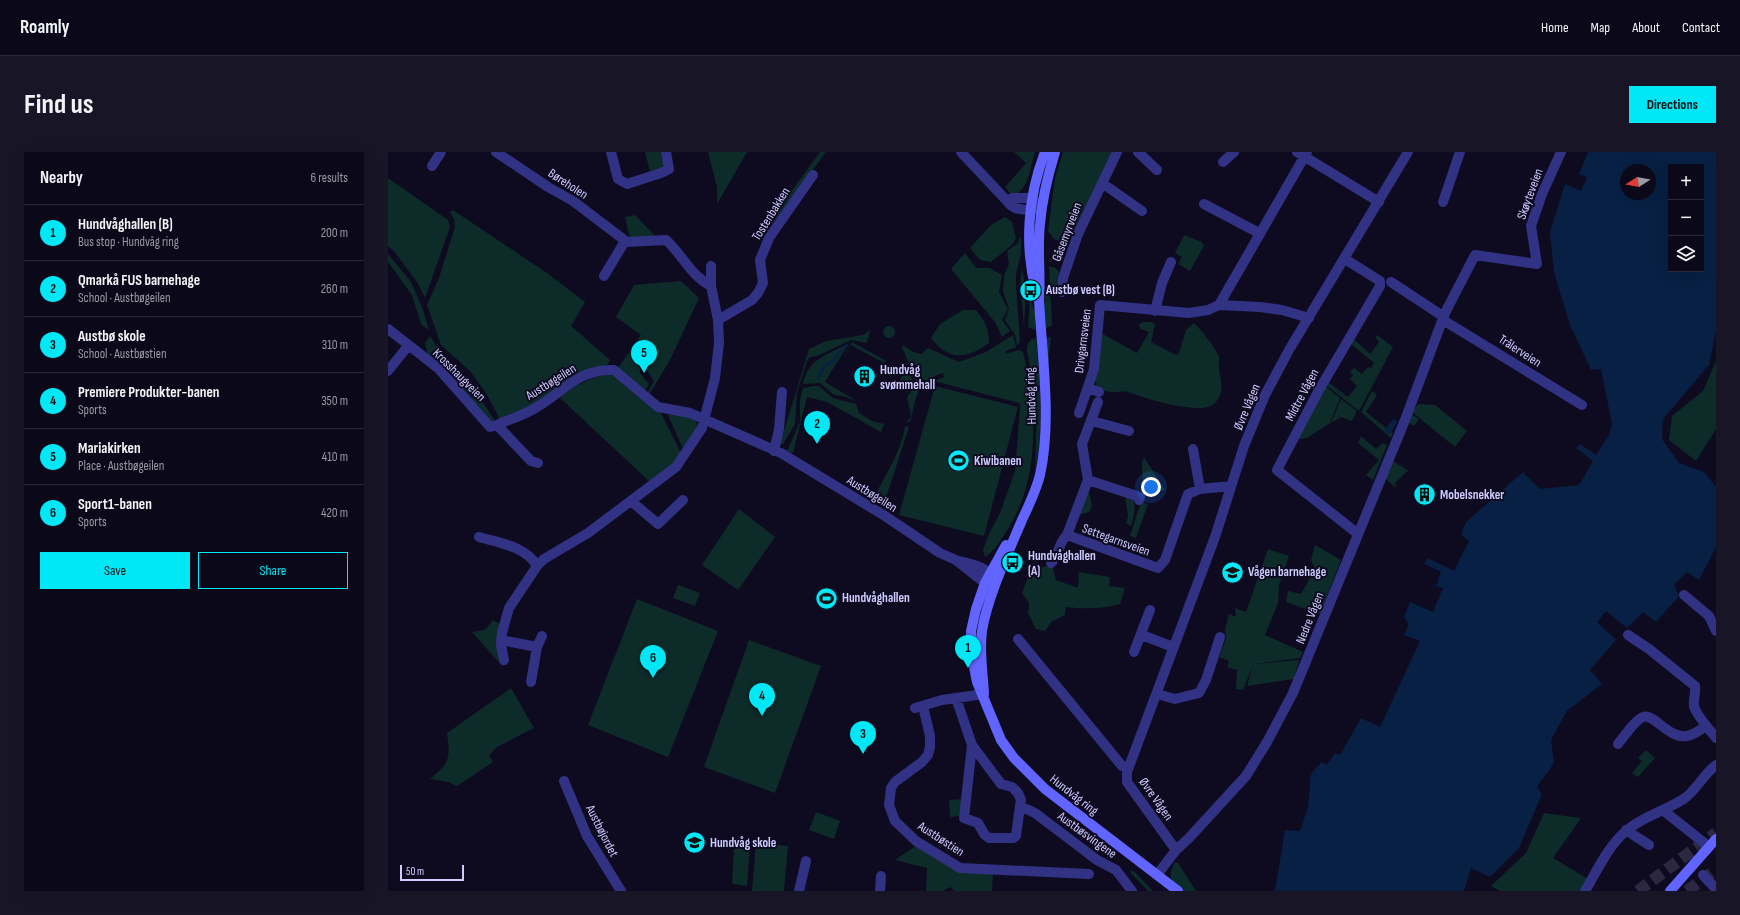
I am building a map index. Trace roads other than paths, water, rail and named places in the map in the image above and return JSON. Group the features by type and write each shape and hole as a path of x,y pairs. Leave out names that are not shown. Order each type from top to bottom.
{"main road":[{"name":"Hundvåg ring","path":"984,694 981,657 982,631 997,584 1036,491 1043,456 1045,423 1039,300 1030,253 1030,211 1032,198 1045,152"},
{"name":"Hundvåg ring","path":"1039,300 1041,280 1039,241 1042,207 1046,184 1055,152"},
{"name":"Hundvåg ring","path":"1036,491 1018,526 989,572 976,609 971,631 972,657 976,676 984,694 992,722 1001,740 1028,774 1054,797 1178,891"},
{"path":"1670,891 1708,846 1716,839"}],"street":[{"name":"Børeholen","path":"496,152 548,187 573,201 625,241"},
{"path":"611,152 618,179 627,184 669,169 666,152"},
{"path":"961,152 1010,205 1030,211 1042,207 1032,198 1012,198 1007,201"},
{"name":"Gåsemyrveien","path":"1062,292 1063,278 1078,234 1117,152"},
{"path":"1138,152 1157,170"},
{"path":"1223,162 1234,152"},
{"name":"Øvre Vågen","path":"1176,850 1138,797 1126,777 1128,768 1215,537 1244,446 1268,390 1408,152"},
{"path":"1442,202 1460,152"},
{"name":"Skøyteveien","path":"1521,261 1537,264 1531,226 1542,194 1560,152"},
{"path":"432,166 439,153"},
{"path":"1219,305 1259,233 1268,221 1303,153 1379,202"},
{"name":"Tostenbakken","path":"718,320 752,300 758,293 763,283 760,260 769,238 813,175"},
{"path":"1102,183 1142,211"},
{"path":"1204,204 1259,233"},
{"path":"604,276 625,241 666,240 685,264 711,286"},
{"name":"Nedre Vågen","path":"1157,875 1176,850 1238,785 1264,747 1298,683 1405,420 1421,372 1444,318 1475,255 1521,261"},
{"name":"Midtre Vågen","path":"1345,259 1374,276 1380,281 1380,286 1319,390 1277,470 1358,534"},
{"path":"1155,311 1162,283 1171,262"},
{"path":"504,660 501,640 509,608 537,566 544,559 588,533 676,467 693,443 705,419 717,361 718,320 711,286 711,266"},
{"path":"1391,282 1444,318"},
{"name":"Drivgarnsveien","path":"1079,413 1088,388 1096,358 1100,305 1155,311 1193,312 1208,310 1219,305 1271,308 1309,318"},
{"name":"Trålerveien","path":"1444,318 1582,405"},
{"name":"Krosshaugveien","path":"388,329 443,373 494,426"},
{"path":"388,371 408,346"},
{"name":"Austbøgeilen","path":"494,426 536,408 565,386 592,372 606,370 617,372 658,407 679,410 705,419 774,451 801,465 940,553 956,560 980,566 989,572"},
{"name":"Drivgarnsveien","path":"1088,388 1099,397 1092,421"},
{"path":"774,451 779,429 782,392"},
{"path":"1129,431 1092,421 1082,444 1088,480 1140,497 1139,500"},
{"path":"494,426 531,461 538,463"},
{"path":"1193,449 1200,489 1231,486"},
{"name":"Settegarnsveien","path":"1051,564 1055,559 1062,539 1067,535 1088,480"},
{"name":"Settegarnsveien","path":"1067,535 1158,568 1165,560 1188,494 1200,489"},
{"path":"631,501 658,524 683,500"},
{"path":"479,536 521,550 533,559 537,566"},
{"name":"Austbøgeilen","path":"956,560 985,582 997,584"},
{"path":"989,572 997,584"},
{"path":"1684,595 1709,616 1716,631"},
{"path":"1134,652 1142,635 1150,610"},
{"path":"1142,635 1173,648"},
{"path":"1628,635 1649,649 1695,686 1696,692 1694,705 1706,726 1716,738"},
{"path":"531,682 537,647 542,636"},
{"path":"1157,694 1175,699 1199,693 1206,680 1220,637"},
{"path":"1018,639 1122,766"},
{"path":"501,640 537,647"},
{"path":"972,745 964,818 984,825 986,836 989,838 1013,838 1016,836 1020,796 1016,790 998,788 972,745 956,698 984,694"},
{"name":"Austbøstien","path":"956,698 919,707 930,747 928,755 922,762 899,779 891,788 889,806 895,821 920,844 960,868 1088,874"},
{"path":"1618,744 1639,719 1646,716 1650,717 1672,734 1679,736 1692,735 1706,726"},
{"path":"1585,891 1608,853 1626,830 1664,811 1692,792 1716,765"},
{"name":"Austbøjordet","path":"564,781 587,836 621,891"},
{"name":"Austbøsvingene","path":"1020,806 1035,813 1097,860 1116,870 1126,889"},
{"path":"1664,811 1708,846"},
{"path":"1626,830 1649,845"},
{"path":"799,891 806,861"},
{"path":"1703,875 1716,889"},
{"path":"880,891 881,876"}],"water":[{"path":"1588,152 1716,152 1716,330 1709,365 1663,419 1662,439 1679,463 1704,472 1716,487 1716,547 1699,580 1687,572 1674,585 1679,596 1656,622 1643,612 1627,628 1606,611 1597,622 1616,640 1590,670 1602,684 1567,711 1551,740 1554,763 1537,787 1542,794 1519,848 1490,877 1471,868 1464,891 1275,891 1285,830 1300,831 1308,807 1311,774 1321,762 1327,765 1335,753 1340,755 1361,718 1380,727 1420,641 1404,635 1409,624 1404,617 1410,602 1433,612 1443,588 1436,586 1441,572 1424,564 1428,558 1454,571 1469,541 1461,535 1466,522 1523,472 1540,489 1579,485 1593,461 1576,448 1580,444 1596,455 1609,435 1612,424 1601,369 1591,370 1570,325 1554,272 1550,232 1565,184 1581,191 1587,177 1579,174"},
{"path":"1394,419 1397,422 1390,435 1384,430"}],"waterway":[{"path":"818,378 824,366 834,360 840,351 847,345"}],"tunnel":[{"path":"1638,891 1716,833"},
{"path":"1687,891 1716,870"}],"place":[{"name":"Austbø vest (B)","path":"1030,290"},
{"name":"Mariakirken","path":"644,373"},
{"name":"Hundvåg svømmehall","path":"865,377"},
{"name":"Qmarkå FUS barnehage","path":"817,444"},
{"name":"Kiwibanen","path":"959,461"},
{"name":"Mobelsnekker","path":"1424,495"},
{"name":"Hundvåghallen (A)","path":"1013,563"},
{"name":"Vågen barnehage","path":"1233,572"},
{"name":"Hundvåghallen","path":"826,598"},
{"name":"Hundvåghallen (B)","path":"968,668"},
{"name":"Sport1-banen","path":"653,678"},
{"name":"Premiere Produkter-banen","path":"762,716"},
{"name":"Austbø skole","path":"863,754"},
{"name":"Hundvåg skole","path":"695,843"}]}
